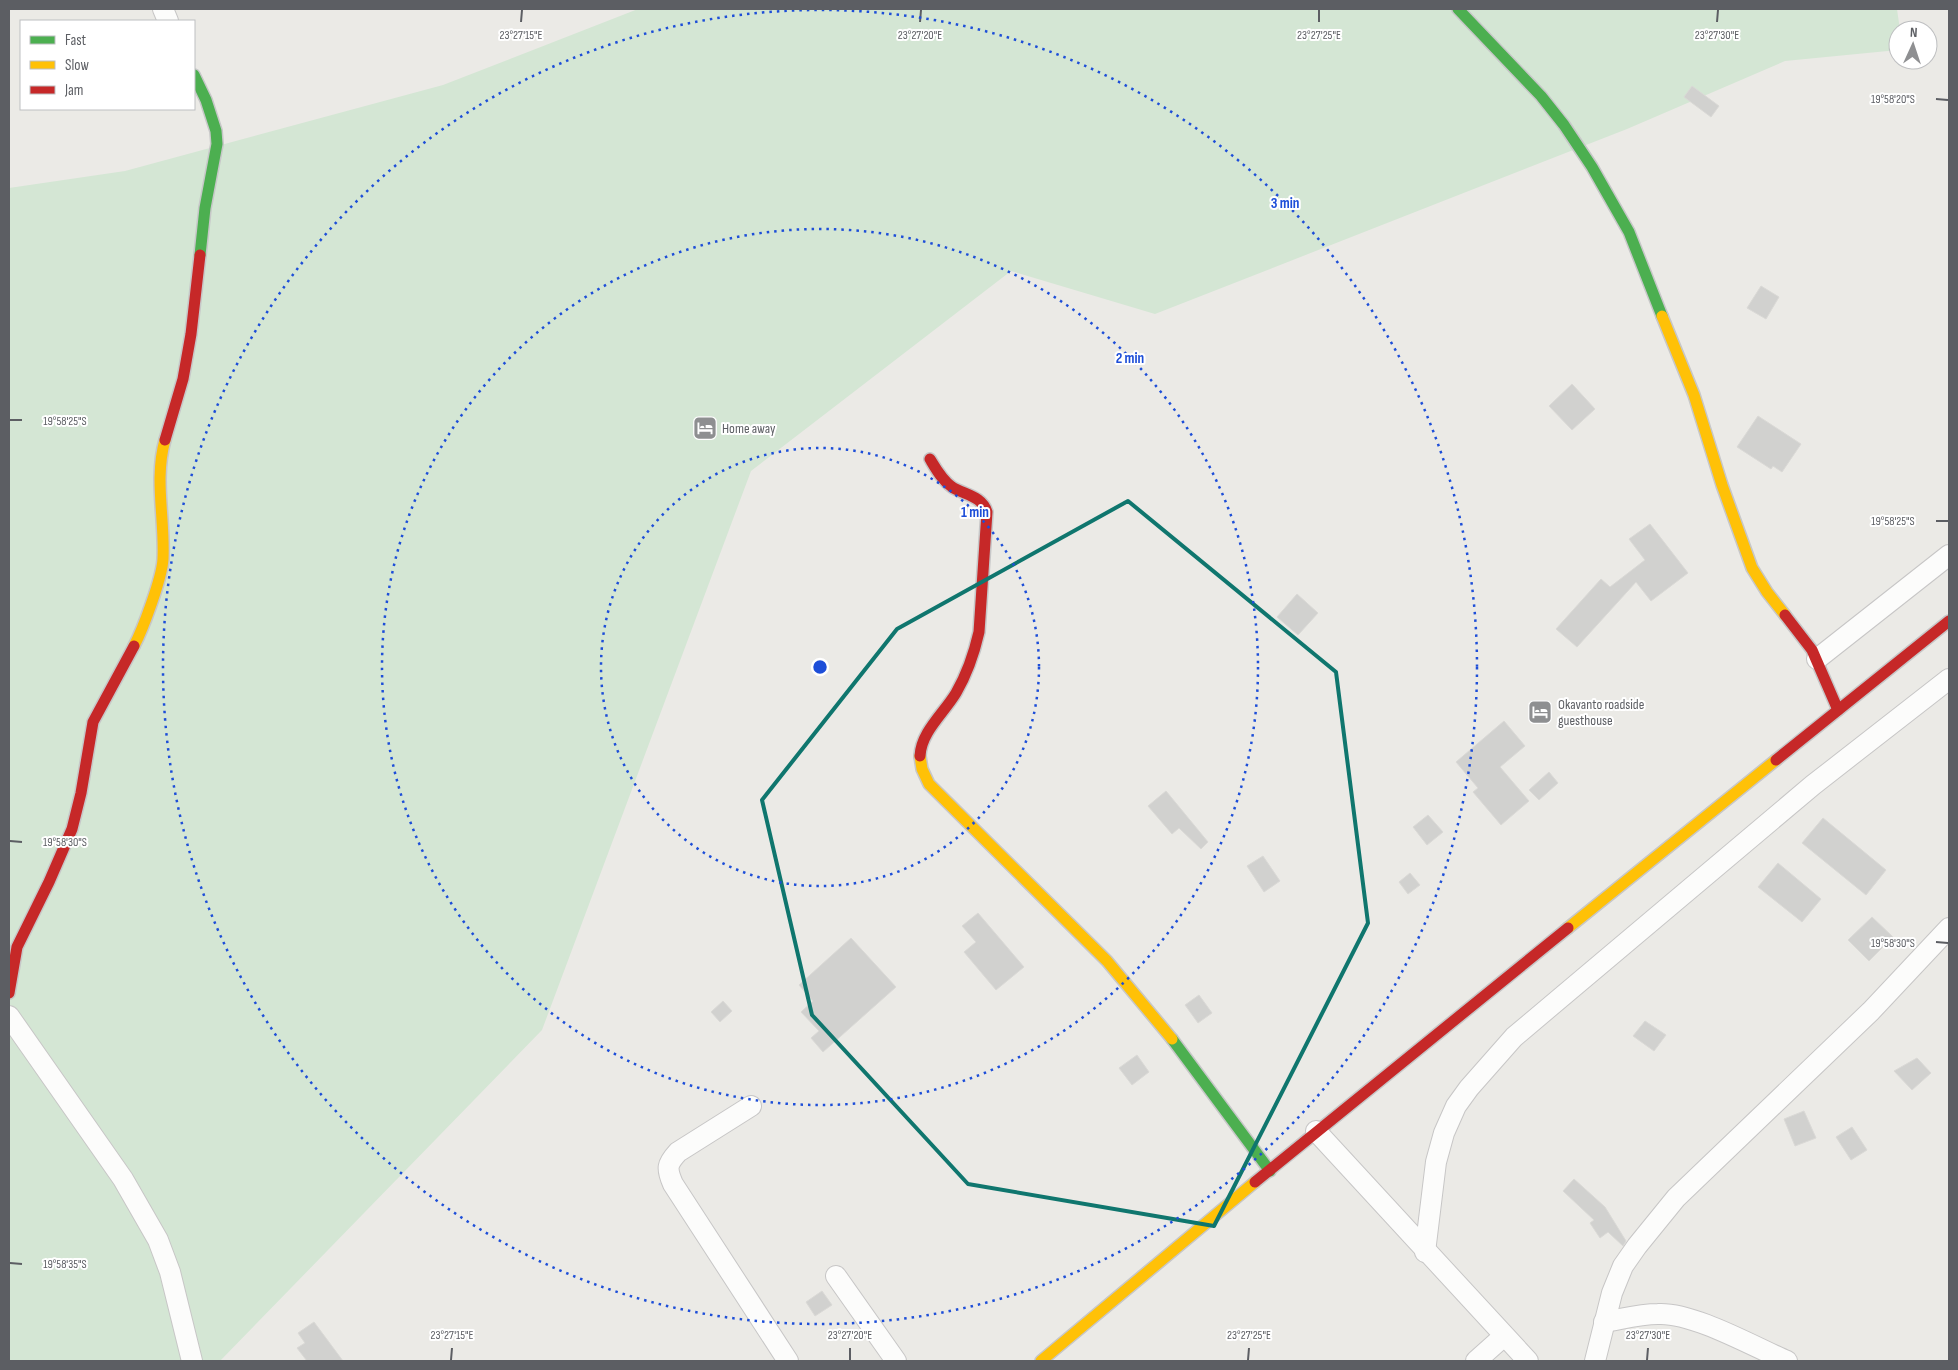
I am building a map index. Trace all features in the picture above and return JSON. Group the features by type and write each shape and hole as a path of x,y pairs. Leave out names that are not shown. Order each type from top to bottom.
{"street":[{"path":"1458,9 1541,96 1564,125 1592,167 1629,232 1694,395 1722,485 1752,568 1817,660 1838,710"},
{"path":"9,993 17,947 49,882 72,829 94,722 136,643 159,580 163,560 159,469 164,444 183,379 191,334 205,208 217,144 216,131 206,100 195,77"},
{"path":"930,459 935,469 947,483 954,489 980,500 987,512 979,632 975,650 968,669 922,744 920,755 923,775 929,784 1114,968 1162,1026 1270,1171"},
{"path":"1817,660 1949,555"},
{"path":"1041,1361 1316,1131 1949,621"},
{"path":"1425,1252 1436,1162 1444,1133 1456,1106 1469,1088 1514,1037 1813,785 1949,679"},
{"path":"1595,1361 1612,1293 1624,1266 1637,1246 1676,1198 1871,1011 1949,928"},
{"path":"9,1016 123,1179 158,1240 170,1272 192,1361"},
{"path":"751,1106 678,1152 669,1162 668,1170 673,1184 788,1361"},
{"path":"1316,1131 1425,1252 1528,1361"},
{"path":"836,1276 896,1361"},
{"path":"1604,1322 1658,1314 1675,1315 1692,1319 1787,1361"},
{"path":"1476,1361 1504,1336"}],"highlighted area":[{"path":"1128,501 1336,672 1368,923 1214,1226 968,1184 812,1015 762,800 897,629"}],"green space":[{"path":"638,9 1897,9 1899,20 1888,20 1888,51 1785,61 1627,129 1155,314 1011,271 751,471 542,1030 220,1361 9,1361 9,188 125,171 443,85"}],"building":[{"path":"1692,86 1719,106 1711,117 1684,97"},
{"path":"1761,286 1779,297 1766,319 1747,308"},
{"path":"1572,384 1595,409 1572,430 1549,406"},
{"path":"1758,416 1801,444 1782,472 1773,466 1771,469 1737,447"},
{"path":"1650,524 1688,573 1651,601 1636,582 1577,647 1556,629 1601,579 1610,587 1645,560 1629,539"},
{"path":"1297,594 1318,613 1298,635 1277,617"},
{"path":"1504,721 1525,746 1500,767 1529,801 1501,825 1473,792 1478,788 1456,762"},
{"path":"1549,772 1558,783 1539,800 1529,790"},
{"path":"1166,791 1208,842 1201,849 1179,828 1172,834 1148,806"},
{"path":"1428,815 1443,832 1427,845 1413,827"},
{"path":"1823,818 1886,870 1866,895 1802,843"},
{"path":"1263,856 1280,881 1264,892 1247,866"},
{"path":"1778,863 1821,899 1802,922 1758,887"},
{"path":"1410,873 1420,885 1408,894 1399,882"},
{"path":"978,913 1024,967 996,990 964,952 976,942 962,926"},
{"path":"1872,917 1893,937 1869,961 1848,940"},
{"path":"851,938 896,987 823,1052 811,1038 819,1031 801,1012 813,1001 799,985"},
{"path":"1199,995 1212,1013 1198,1023 1185,1005"},
{"path":"723,1001 732,1011 720,1022 711,1012"},
{"path":"1645,1021 1666,1035 1654,1051 1633,1036"},
{"path":"1137,1055 1149,1072 1132,1085 1119,1068"},
{"path":"1917,1058 1931,1073 1912,1090 1894,1071"},
{"path":"1804,1111 1816,1138 1795,1146 1784,1119"},
{"path":"1852,1127 1867,1150 1851,1160 1836,1137"},
{"path":"1574,1179 1605,1207 1626,1241 1623,1246 1608,1232 1600,1238 1590,1223 1594,1220 1563,1191"},
{"path":"822,1291 832,1305 815,1316 806,1302"},
{"path":"314,1322 343,1361 307,1361 297,1348 305,1343 298,1333"}],"traffic: fast":[{"path":"1458,9 1541,96 1564,125 1592,167 1629,232 1662,316"},
{"path":"195,77 206,100 216,131 217,144 205,208 200,255"},
{"path":"1172,1039 1270,1171"}],"traffic: slow":[{"path":"1662,316 1694,395 1722,485 1752,568 1767,592 1785,615"},
{"path":"134,646 152,603 162,567 160,469 165,440"},
{"path":"920,756 922,769 929,784 1107,961 1172,1039"},
{"path":"1568,928 1776,760"},
{"path":"1041,1361 1255,1182"}],"traffic: jam":[{"path":"165,440 183,379 191,334 200,255"},
{"path":"920,756 924,739 956,693 967,671 975,648 979,632 987,512 977,499 948,484 930,459"},
{"path":"1785,615 1812,650 1838,710"},
{"path":"1776,760 1949,621"},
{"path":"9,993 17,947 49,882 72,829 81,793 93,722 134,646"},
{"path":"1255,1182 1568,928"}],"place":[{"name":"Home away","path":"705,428"},
{"name":"Okavanto roadside guesthouse","path":"1540,712"}]}
